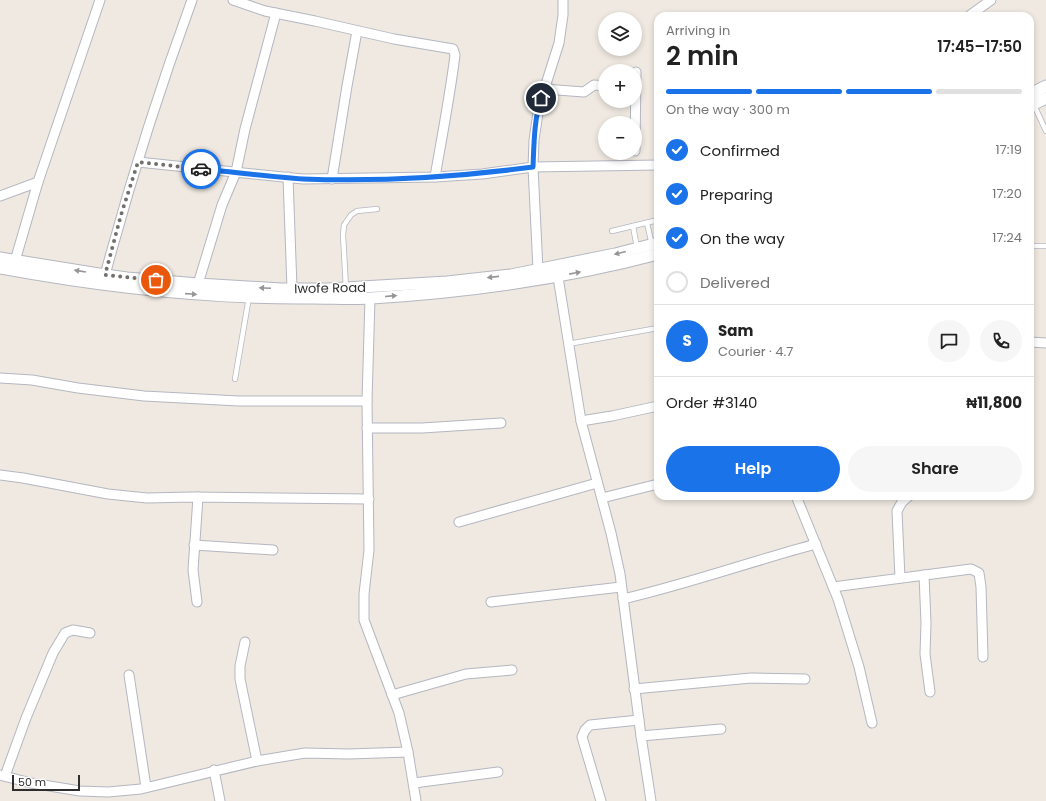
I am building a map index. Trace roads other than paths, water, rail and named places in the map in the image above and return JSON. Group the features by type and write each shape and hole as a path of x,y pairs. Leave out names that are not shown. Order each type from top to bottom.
{"street":[{"path":"15,261 38,182 100,0"},
{"path":"105,275 121,215 170,62 192,0"},
{"path":"233,0 265,11 394,39 453,49 455,55 450,93 442,130 435,177"},
{"path":"538,270 533,167 534,140 539,106 559,43 563,15 563,0"},
{"path":"974,12 991,0"},
{"path":"198,284 222,205 236,172 250,108 276,13"},
{"path":"332,179 346,86 357,31"},
{"path":"544,90 584,92 594,85 598,85"},
{"path":"1034,99 1046,86"},
{"path":"1034,101 1046,98"},
{"path":"635,160 635,165"},
{"path":"138,162 288,177 332,179 435,177 482,174 533,167 654,165"},
{"path":"288,177 292,288"},
{"path":"0,196 38,182"},
{"name":"Iwofe Road","path":"0,268 102,285 170,287 198,284 292,288 346,288 447,282 511,275 637,249 654,247"},
{"name":"Iwofe Road","path":"0,258 170,287 249,297 370,298 448,292 558,277 617,265 654,248"},
{"path":"558,277 581,421 611,533 621,587 634,689 651,801"},
{"path":"370,298 367,401 369,550 364,594 364,620 399,713 414,783 416,801"},
{"path":"1034,342 1046,343"},
{"path":"0,378 32,380 78,388 144,396 239,400 367,401"},
{"path":"581,421 654,407"},
{"path":"367,428 422,428 501,423"},
{"path":"0,475 108,494 147,498 198,497 369,500"},
{"path":"459,522 597,483"},
{"path":"602,498 654,485"},
{"path":"197,602 193,570 198,497"},
{"path":"798,500 833,587 859,667 872,723"},
{"path":"900,578 897,511 904,500"},
{"path":"623,599 655,592 721,571 816,544"},
{"path":"194,545 273,550"},
{"path":"833,587 971,568 979,573 982,588 983,657"},
{"path":"924,575 926,623 925,654 930,692"},
{"path":"491,602 621,587"},
{"path":"90,633 73,630 65,633 57,647 26,718 3,776 31,783 80,791 108,792 146,787 214,770 305,753 349,754 408,752"},
{"path":"245,642 240,666 240,679 257,761"},
{"path":"392,695 466,674 512,670"},
{"path":"129,675 146,787"},
{"path":"634,689 751,678 805,679"},
{"path":"601,801 582,736 590,725 639,720"},
{"path":"641,736 721,729"},
{"path":"214,770 220,801"},
{"path":"414,783 498,772"}],"lane":[{"path":"1034,108 1046,131"},
{"path":"346,288 343,235 344,224 351,215 357,211 376,209"},
{"path":"612,231 654,221"},
{"path":"647,223 654,242"},
{"path":"633,226 637,249"},
{"path":"1034,246 1046,246"},
{"path":"235,379 249,297"},
{"path":"568,344 654,329"}]}
